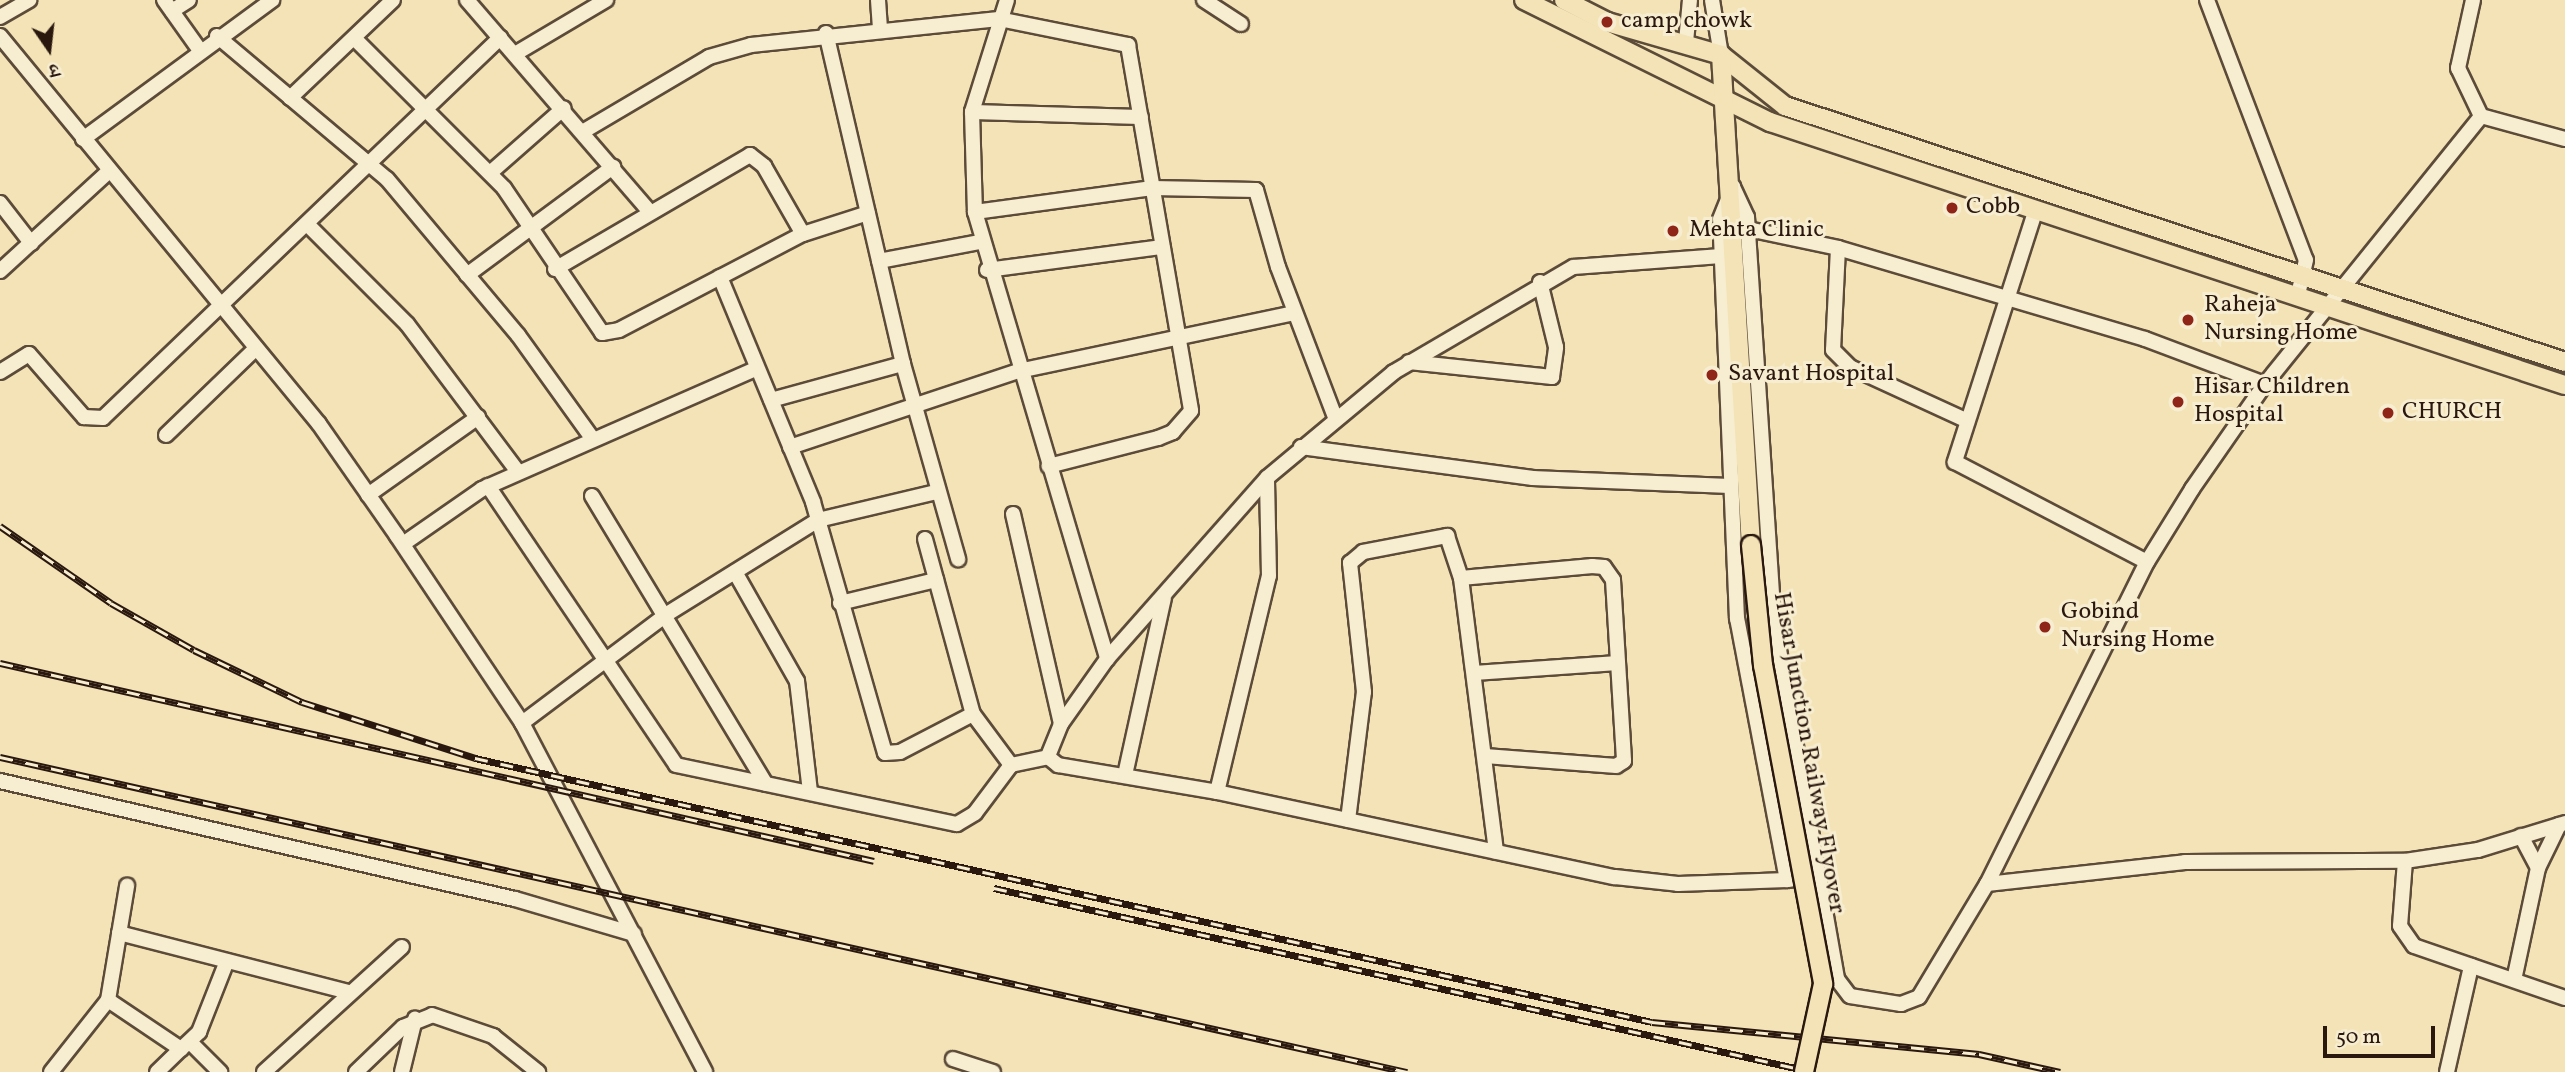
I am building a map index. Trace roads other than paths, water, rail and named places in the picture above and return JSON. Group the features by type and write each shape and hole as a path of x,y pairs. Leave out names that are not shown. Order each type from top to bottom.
{"main road":[{"path":"1524,0 1770,122 2565,385"},
{"path":"1564,0 1607,22 1686,42 1721,55 1785,106 2565,362"},
{"name":"Hisar Junction Railway Flyover","path":"1721,55 1728,101 1751,545 1763,665 1823,984 1804,1072"}],"street":[{"path":"0,17 29,0"},
{"path":"189,0 168,6 199,49"},
{"path":"83,139 199,49 272,0"},
{"path":"290,98 393,0"},
{"path":"467,0 584,131 649,211"},
{"path":"515,54 606,0"},
{"path":"878,0 880,27"},
{"path":"1007,0 972,111 975,212 988,270 1107,659"},
{"path":"1204,0 1241,24"},
{"path":"1686,42 1690,0"},
{"path":"1712,0 1721,55"},
{"path":"2207,0 2296,230 2306,276 2298,296"},
{"path":"2473,0 2458,68 2481,116 2565,139"},
{"path":"584,131 709,57 825,33 999,19 1128,45 1162,247 1191,390 1183,424 1158,438 1049,466"},
{"path":"825,33 903,364 936,492 958,559"},
{"path":"0,36 257,348 369,495 522,723 705,1072"},
{"path":"217,36 370,165 467,275 592,438"},
{"path":"354,38 490,173 530,228 555,269 602,332 619,330 803,234 868,213"},
{"path":"0,372 29,354 84,417 97,421 223,308 429,111 500,38"},
{"path":"490,173 564,108"},
{"path":"972,111 1141,117"},
{"path":"1733,187 1748,229 1774,621 1817,876 1839,986 1850,996 1901,1004 1919,997 1987,884 2147,562 2265,384 2330,307 2481,116"},
{"path":"555,269 649,211 750,155 764,166 803,234"},
{"path":"467,275 613,167"},
{"path":"0,271 109,171"},
{"path":"1733,187 1721,208 1721,256 1729,486 1737,619 1787,880"},
{"path":"975,212 1152,188 1261,194 1294,313 1335,417"},
{"path":"0,204 31,243"},
{"path":"2036,209 2004,297 1966,419 1958,467 2147,562"},
{"path":"308,225 407,324 518,472"},
{"path":"1748,229 1838,248 2004,297 2265,384"},
{"path":"879,261 980,242"},
{"path":"988,270 1162,247"},
{"path":"1838,248 1833,350 1850,367 1966,419"},
{"path":"1048,757 1061,724 1107,659 1165,597 1267,478 1335,417 1409,362 1541,282 1594,263 1721,256"},
{"path":"720,277 818,520 885,753 900,752 973,714"},
{"path":"1409,362 1552,377 1558,360 1541,282"},
{"path":"790,447 1019,371 1294,313"},
{"path":"166,435 257,348"},
{"path":"771,400 903,364"},
{"path":"402,544 488,486 592,438 757,368"},
{"path":"369,495 478,417"},
{"path":"1301,447 1546,479 1729,486"},
{"path":"1217,792 1269,576 1267,478"},
{"path":"488,486 676,765 957,824 975,813 1011,765 1048,757"},
{"path":"522,723 667,614 818,520 936,492"},
{"path":"592,496 667,614 766,784"},
{"path":"1013,514 1061,724"},
{"path":"1348,820 1364,692 1350,563 1363,552 1447,536 1461,578 1496,852"},
{"path":"925,539 973,714 1011,765"},
{"path":"1461,578 1604,567 1613,580 1621,764 1485,756"},
{"path":"735,572 797,681 810,791"},
{"path":"840,603 936,580"},
{"path":"1125,775 1165,597"},
{"path":"1474,673 1618,663"},
{"path":"1048,757 1058,765 1217,792 1643,881 1787,880 1817,876"},
{"path":"0,781 515,899 635,934"},
{"path":"1987,884 2185,862 2405,861 2521,836 2562,824"},
{"path":"2514,980 2538,868 2562,824"},
{"path":"2521,836 2538,868"},
{"path":"2405,861 2399,914 2405,937 2471,966 2565,998"},
{"path":"51,1072 108,1000 127,886"},
{"path":"119,933 349,992"},
{"path":"264,1072 349,992 402,947"},
{"path":"157,1072 186,1046 227,961"},
{"path":"2447,1072 2471,966"},
{"path":"108,1000 186,1046 220,1072"},
{"path":"356,1072 415,1019 445,1017 473,1025 512,1046 537,1072"},
{"path":"402,1072 415,1019"},
{"path":"953,1059 993,1072"}],"railway":[{"path":"0,526 111,603 194,650 302,702 475,758 1652,1022 1979,1054 2060,1072"},
{"path":"0,663 874,861"},
{"path":"0,757 1407,1072"},
{"path":"994,888 1813,1072"}],"place":[{"name":"camp chowk","path":"1607,22"},
{"name":"Cobb","path":"1952,208"},
{"name":"Mehta Clinic","path":"1673,231"},
{"name":"Raheja Nursing Home","path":"2188,320"},
{"name":"Savant Hospital","path":"1712,375"},
{"name":"Hisar Children Hospital","path":"2178,402"},
{"name":"CHURCH","path":"2388,413"},
{"name":"Gobind Nursing Home","path":"2045,627"}]}
